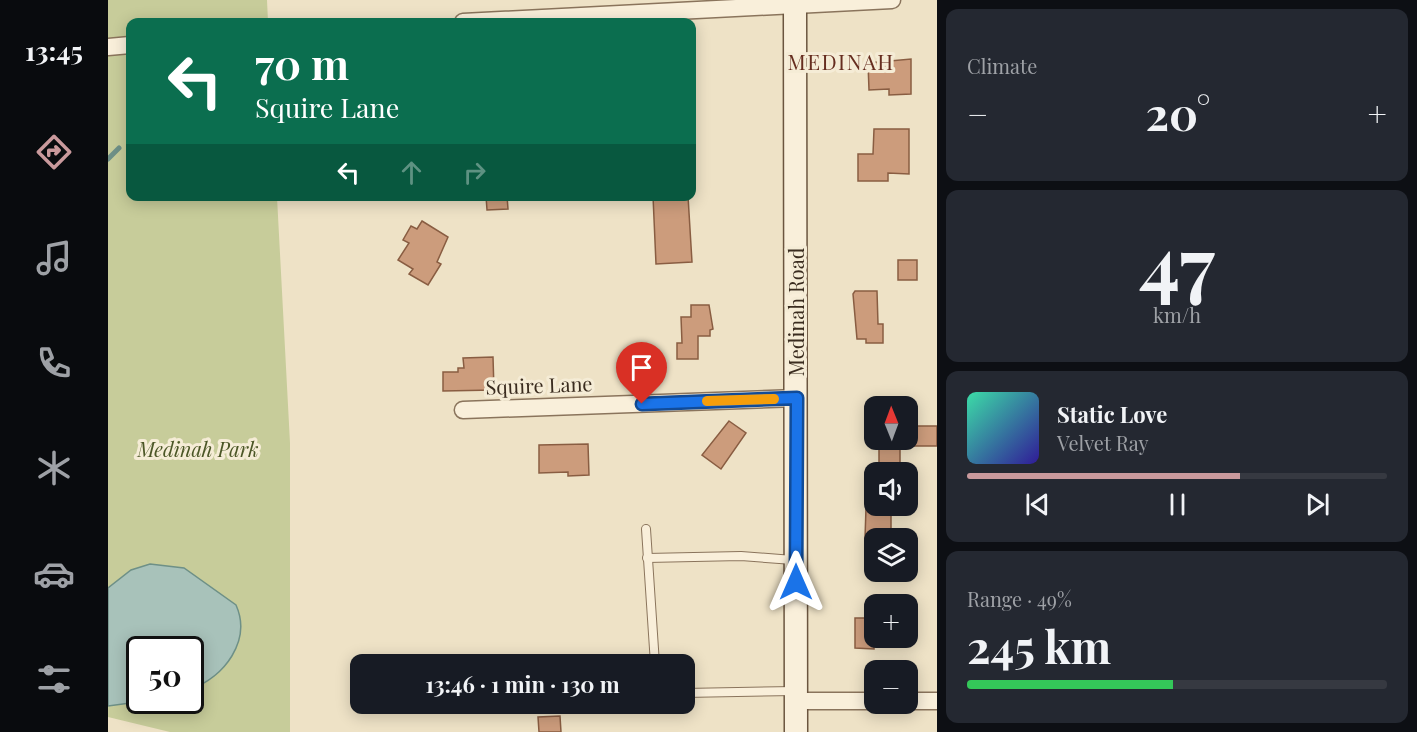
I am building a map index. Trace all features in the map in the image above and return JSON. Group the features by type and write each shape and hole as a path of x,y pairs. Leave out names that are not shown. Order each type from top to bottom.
{"main road":[{"name":"Medinah Road","path":"795,3 796,732"}],"street":[{"path":"506,18 634,6 892,0"},
{"path":"108,47 126,45"},
{"name":"Squire Lane","path":"463,410 797,398"},
{"path":"796,696 864,700"},
{"path":"918,701 937,701"}],"lane":[{"path":"646,529 654,654"},
{"path":"647,558 741,556 796,560"},
{"path":"695,693 796,696"}],"green space":[{"name":"Medinah Park","path":"108,0 267,0 268,18 126,18 126,201 277,201 290,443 290,732 170,732 108,717"}],"water":[{"path":"150,564 184,568 236,605 240,618 240,632 232,656 224,667 204,682 204,636 126,636 126,704 108,706 108,588 131,570"}],"building":[{"path":"911,59 911,94 889,95 889,89 869,90 868,63"},
{"path":"874,129 909,129 909,174 888,173 888,181 858,181 858,154 873,154"},
{"path":"486,201 507,201 508,209 487,210"},
{"path":"653,201 688,201 692,262 656,264"},
{"path":"422,221 448,237 437,262 441,264 428,285 409,274 413,269 398,260 409,243 403,240 411,226 417,229"},
{"path":"898,260 917,260 917,280 898,280"},
{"path":"855,291 877,291 878,324 883,324 883,343 866,343 866,339 857,339 853,294"},
{"path":"691,305 709,305 713,329 710,330 710,336 698,336 698,359 677,359 677,343 682,343 681,317 691,317"},
{"path":"493,357 494,390 443,391 443,372 458,372 458,368 464,368 463,358"},
{"path":"729,421 746,433 721,469 702,455"},
{"path":"918,426 937,426 937,446 918,446"},
{"path":"588,444 589,475 568,476 568,472 539,473 539,445"},
{"path":"879,450 900,450 900,462 879,462"},
{"path":"866,516 891,516 891,528 865,528"},
{"path":"855,618 864,618 864,648 874,649 855,648"},
{"path":"560,716 561,732 539,732 538,717"}],"waterway":[{"path":"108,159 119,148"}],"slow traffic":[{"path":"707,401 774,399"}],"district":[{"name":"MEDINAH","path":"841,63"}],"route":[{"path":"642,404 797,398 796,582"}]}
